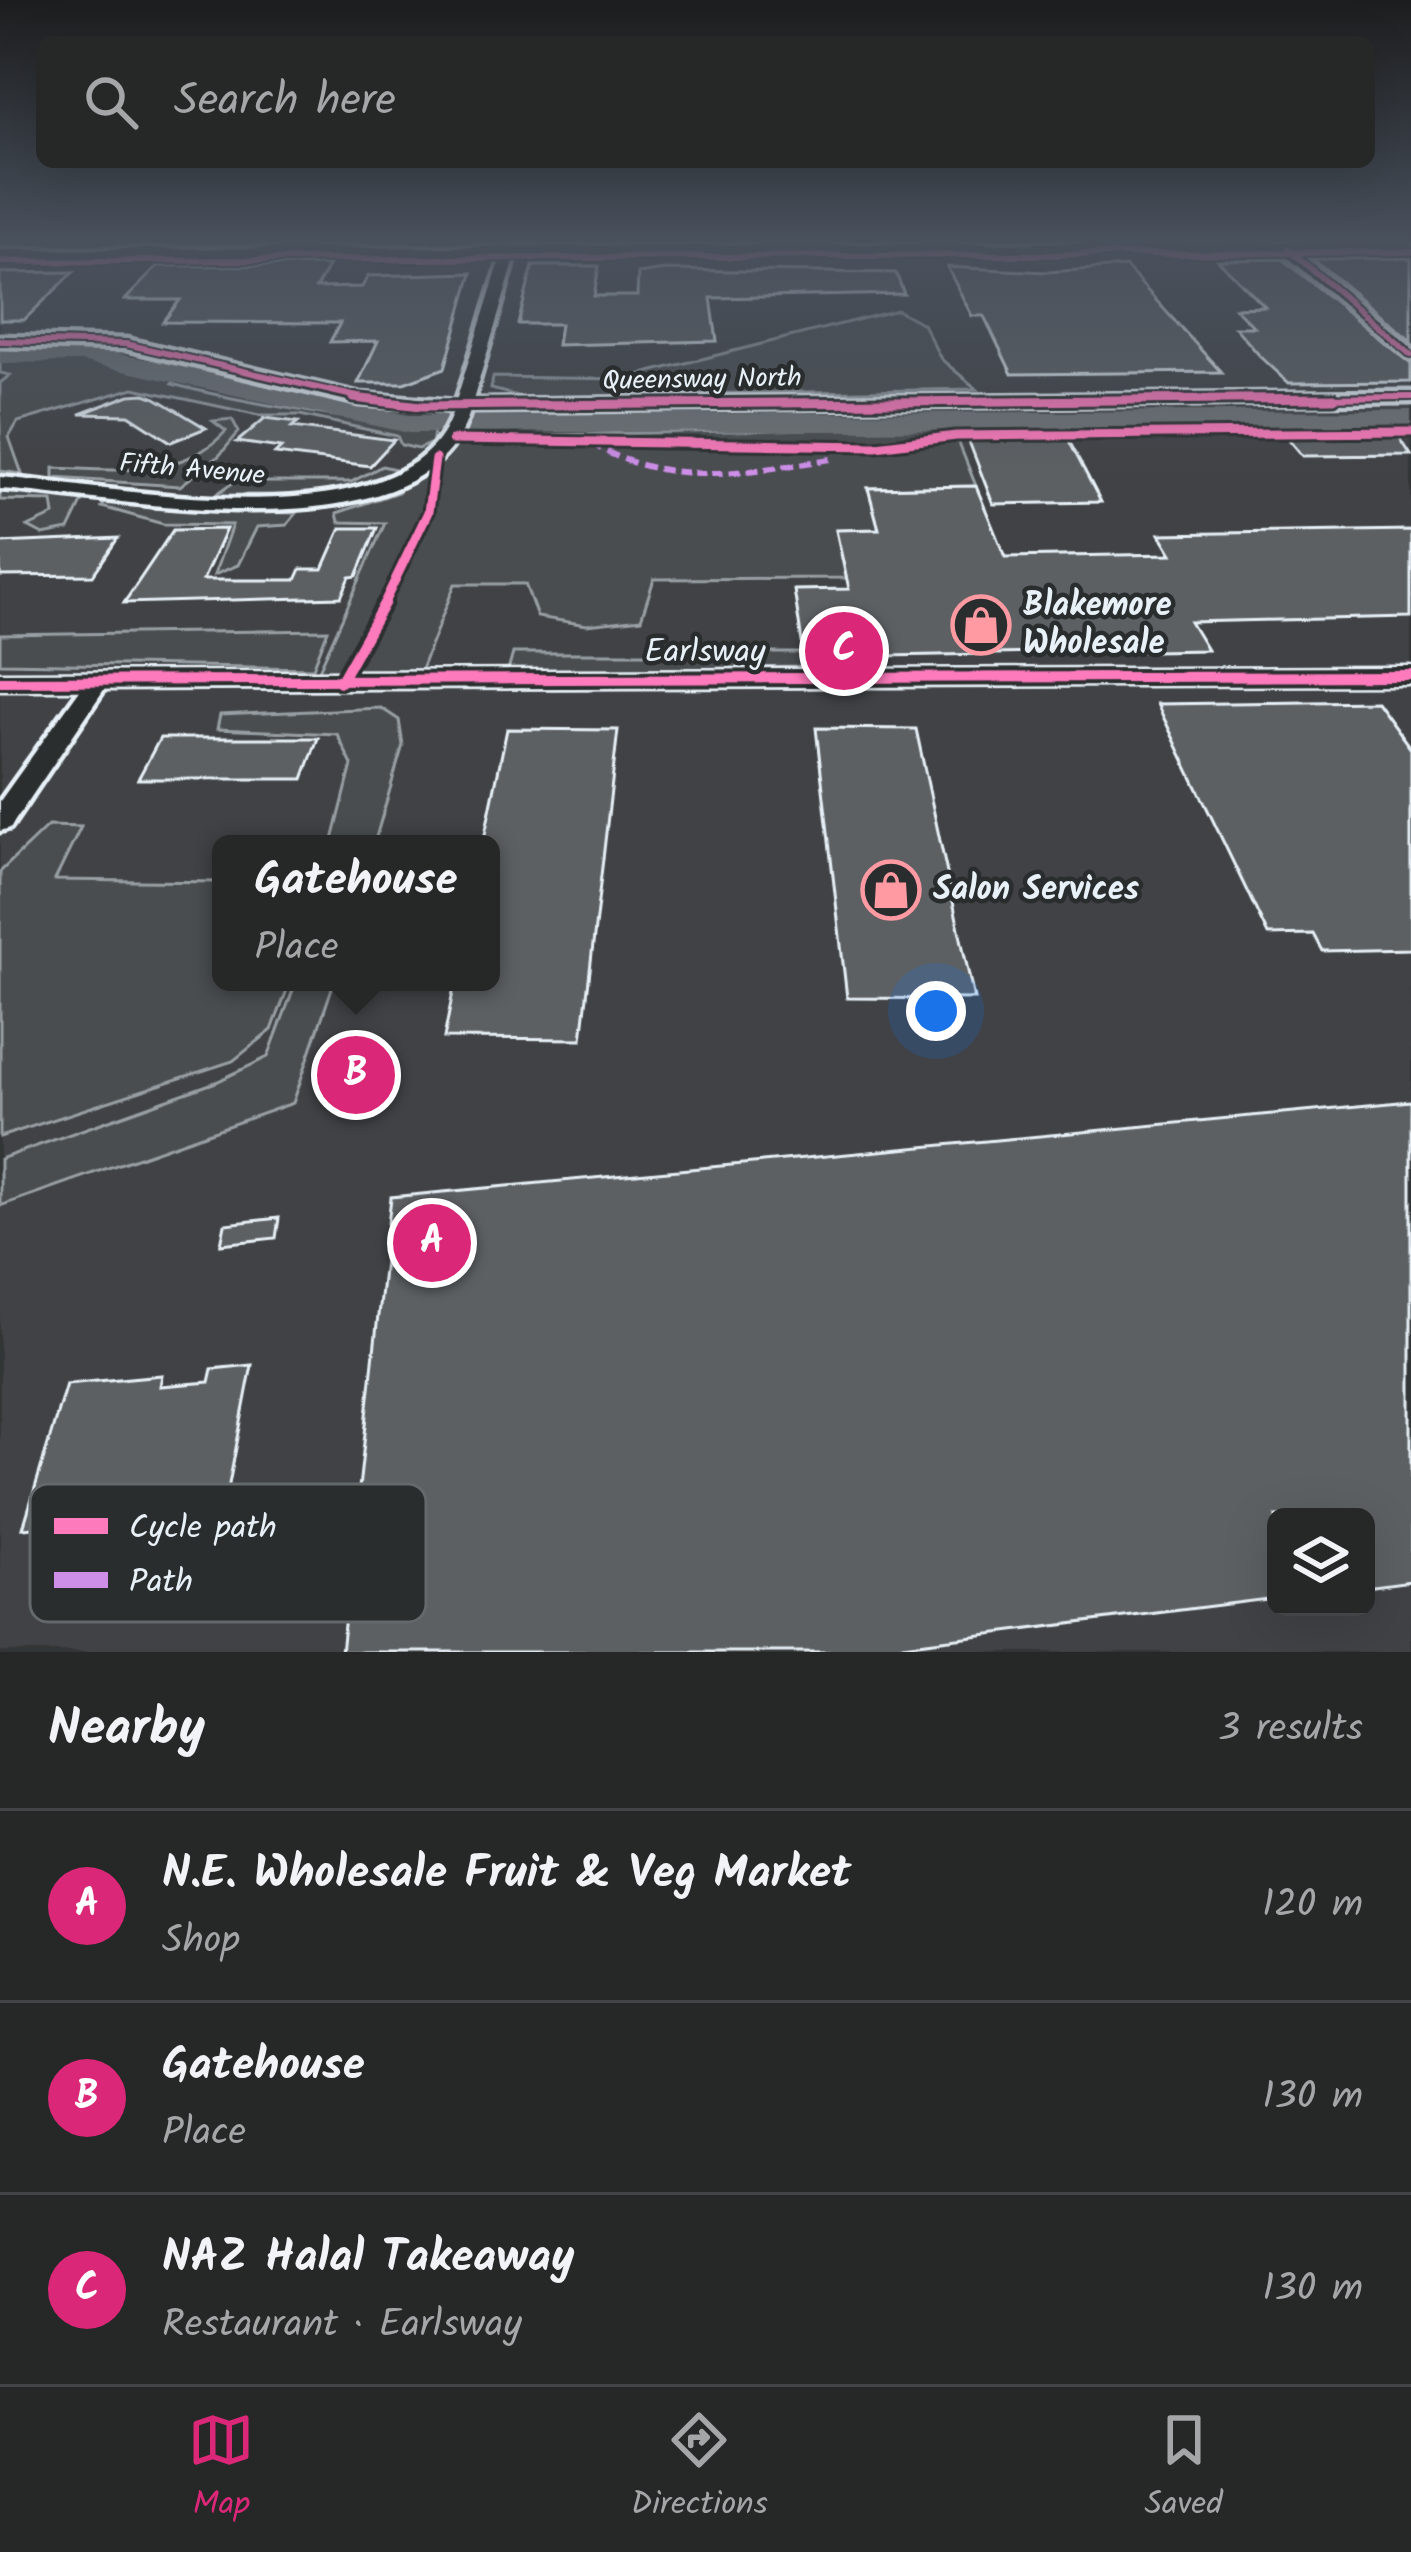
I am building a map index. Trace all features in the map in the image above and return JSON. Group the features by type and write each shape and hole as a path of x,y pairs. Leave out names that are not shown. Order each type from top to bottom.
{"street":[{"name":"Fifth Avenue","path":"0,483 102,488 226,505 329,501 378,490 446,452 491,318"},
{"path":"1366,318 1411,355"},
{"name":"Queensway North","path":"0,341 110,342 360,399 463,411 1411,398"},
{"name":"Earlsway","path":"0,681 1411,676"},
{"path":"0,821 98,681"}],"shaded area":[{"path":"0,318 1411,318 1411,1652 0,1652"},
{"path":"865,318 912,318 923,324 941,359 977,389 521,397 491,389 493,377 622,379"},
{"path":"76,349 187,368 172,384 204,392 434,432 432,443 418,449 401,445 397,436 300,415 259,415 134,388 18,422 9,437 22,474 0,471 0,383 10,375 0,373 0,350"},
{"path":"232,419 239,432 219,456 180,486 54,478 54,468 123,470 169,464 209,446 226,431 213,421"},
{"path":"952,426 976,486 868,488 879,529 836,531 846,578 654,579 641,619 587,625 537,617 525,584 455,584 420,672 319,670 385,523 339,522 337,513 398,492 462,437"},
{"path":"382,466 400,470 326,495 215,495 234,482 351,482"},
{"path":"0,489 71,492 84,499 69,530 43,535 28,527 54,515 52,501 0,500"},
{"path":"130,496 206,511 297,513 287,525 257,527 238,565 214,575 232,525 163,524 102,507 107,498"},
{"path":"328,630 313,668 0,663 0,635"},
{"path":"513,653 800,653 808,667 508,671"},
{"path":"381,708 399,720 403,745 377,835 334,835 352,765 337,734 217,729 220,715"},
{"path":"48,826 81,827 55,880 212,882 212,991 287,991 272,1030 233,1061 0,1137 0,872"},
{"path":"293,991 331,991 293,1103 0,1206 0,1159 216,1082 268,1057"}],"building":[{"path":"166,318 459,318 445,368 404,383 358,383 378,341 330,342 340,323 163,322"},
{"path":"520,318 714,318 717,341 557,345 560,324 518,324"},
{"path":"985,318 1172,318 1221,372 1012,374"},
{"path":"1245,318 1355,318 1411,364 1411,382 1289,383 1235,327 1254,327"},
{"path":"1384,318 1411,318 1411,341"},
{"path":"145,394 206,428 171,442 129,415 80,414"},
{"path":"265,418 298,422 292,427 394,440 370,466 275,454 281,448 237,442"},
{"path":"1398,435 1411,455 1303,456 1286,436"},
{"path":"1067,437 1101,502 993,504 968,439"},
{"path":"976,486 1005,557 1172,554 1160,534 1411,530 1411,617 1190,622 1207,650 834,657 833,648 803,649 794,590 849,589 836,530 879,529 868,488"},
{"path":"341,528 377,528 357,576 350,577 341,597 124,603 173,530 226,529 203,580 296,580 301,569 323,569"},
{"path":"118,538 93,575 0,576 0,543"},
{"path":"1376,701 1411,749 1411,949 1322,951 1313,934 1268,935 1157,704"},
{"path":"816,728 916,729 974,999 847,998"},
{"path":"507,729 618,730 582,1039 444,1038 453,991 500,991 500,835 485,835"},
{"path":"160,738 318,738 303,779 138,779"},
{"path":"1411,1101 1411,1581 1375,1586 1375,1508 1267,1508 1267,1599 847,1652 341,1652 344,1622 426,1622 426,1484 359,1484 391,1197"},
{"path":"279,1218 276,1238 221,1244 225,1224"},
{"path":"252,1365 229,1484 36,1484 66,1384 162,1375 160,1386 209,1382 212,1369"}],"waterway":[{"path":"0,355 81,354 409,424 1411,419"}],"marked path":[{"path":"591,443 644,468 674,472 739,472 831,459"}],"cycle path":[{"path":"1368,318 1411,355"},
{"path":"0,341 126,344 360,399 421,406 1411,397"},
{"path":"452,440 876,446 956,436 1411,432"},
{"path":"340,682 416,542 435,484 435,459"},
{"path":"0,681 1411,676"}],"place":[{"name":"Blakemore Wholesale","path":"981,625"},
{"name":"NAZ Halal Takeaway","path":"844,651"},
{"name":"Salon Services","path":"891,890"},
{"name":"Gatehouse","path":"356,1075"},
{"name":"N.E. Wholesale Fruit & Veg Market","path":"432,1243"}]}
